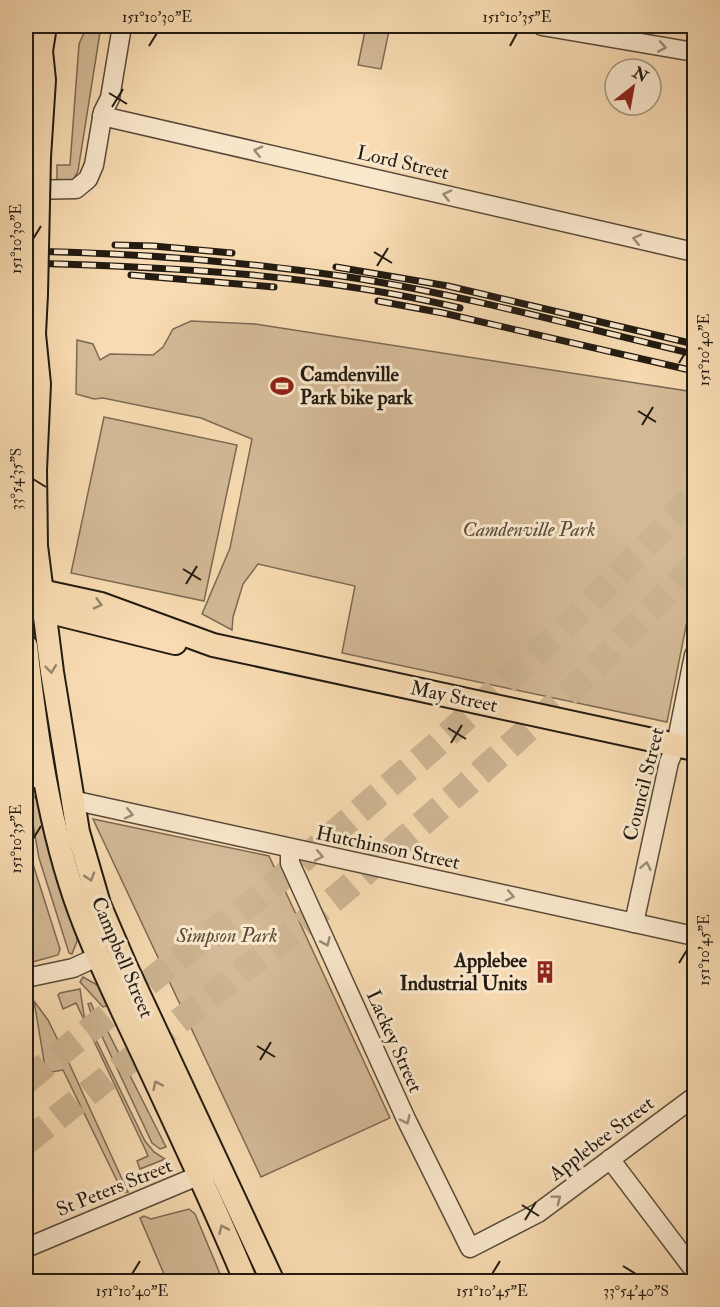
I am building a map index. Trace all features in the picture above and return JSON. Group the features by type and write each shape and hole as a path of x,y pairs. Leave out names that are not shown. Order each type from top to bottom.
{"main road":[{"path":"26,367 34,334 39,157 44,81 41,51 45,26"},
{"path":"44,81 55,51 59,26"},
{"name":"Campbell Street","path":"34,334 39,384 34,599 84,859 99,904 159,1041 273,1281"},
{"name":"May Street","path":"34,599 101,604 213,645 685,747"},
{"name":"Campbell Street","path":"26,646 35,778 56,834 79,910 98,957 246,1281"}],"street":[{"path":"28,26 41,51"},
{"path":"26,190 76,189 88,179 94,165 102,114 100,96 111,26"},
{"path":"102,114 110,98 122,26"},
{"path":"543,26 694,52"},
{"name":"Lord Street","path":"102,114 694,252"},
{"name":"Council Street","path":"634,923 669,762 685,747 694,655"},
{"name":"Hutchinson Street","path":"72,800 694,936"},
{"name":"Lackey Street","path":"290,849 290,863 406,1119 470,1248"},
{"path":"26,978 73,968 98,957"},
{"name":"Applebee Street","path":"470,1248 538,1213 694,1096"},
{"path":"610,1159 694,1270"},
{"name":"St Peters Street","path":"26,1248 220,1167"}],"green space":[{"path":"87,26 101,26 78,171 73,180 57,183 57,165 70,165 79,44"},
{"path":"366,26 390,26 381,69 358,65"},
{"name":"Camdenville Park","path":"191,321 255,324 694,392 694,586 667,722 342,653 355,586 258,564 243,584 233,617 232,630 202,614 230,548 252,439 201,418 76,394 77,340 93,344 100,360 110,354 153,355 163,347 173,329"},
{"path":"104,417 237,445 204,601 71,573"},
{"path":"33,795 38,801 77,932 77,941 72,954 69,953 39,858 28,796"},
{"name":"Simpson Park","path":"93,819 269,856 390,1118 261,1177"},
{"path":"26,822 32,861 60,949 58,955 29,963 26,945"},
{"path":"83,977 99,986 109,1005 103,1007 80,982"},
{"path":"80,989 84,1015 145,1141 154,1152 165,1159 140,1169 137,1161 148,1156 145,1149 76,1003 63,1009 58,995"},
{"path":"34,1001 48,1020 128,1192 123,1193 63,1070 46,1073"},
{"path":"91,1003 166,1147 160,1149 152,1143 91,1013 88,1004"},
{"path":"166,1163 169,1168 167,1173 151,1180 145,1176 147,1172"},
{"path":"189,1209 195,1214 223,1281 167,1281 140,1218 144,1216 151,1219"}],"tunnel":[{"path":"26,1081 190,949 264,893 434,747 570,623 694,494"},
{"path":"26,1142 338,896 462,789 586,677 694,565"}],"railway":[{"path":"115,245 232,253"},
{"path":"26,251 187,259 268,266 348,277 479,302 694,354"},
{"path":"26,263 244,274 353,287 460,308"},
{"path":"336,267 448,286 694,344"},
{"path":"131,275 274,287"},
{"path":"378,301 443,313 694,371"}],"place":[{"name":"Camdenville Park bike park","path":"282,386"},
{"name":"Applebee Industrial Units","path":"545,972"}]}
